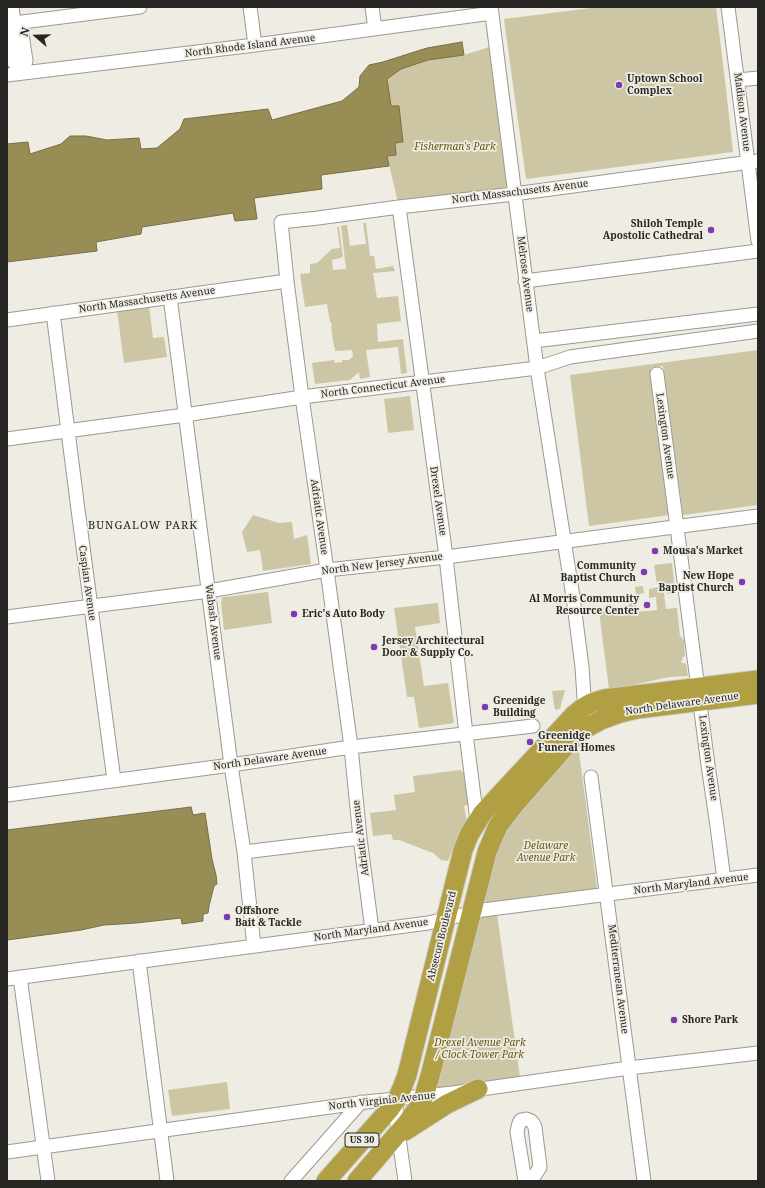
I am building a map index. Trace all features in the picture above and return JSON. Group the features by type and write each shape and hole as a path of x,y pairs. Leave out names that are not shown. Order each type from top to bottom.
{"highway":[{"name":"North Delaware Avenue","path":"586,728 601,720 624,712 758,680"},
{"name":"North Delaware Avenue","path":"584,707 604,699 699,694 758,694"},
{"name":"Absecon Boulevard","path":"326,1181 389,1110 397,1099 402,1088 463,850 477,820 574,715 584,707"},
{"path":"424,1096 487,852 494,835 514,804 571,740 586,728"},
{"path":"398,1134 447,1104 478,1089"},
{"name":"US 30","path":"357,1181 398,1134 412,1116 424,1096"}],"street":[{"path":"12,7 10,35 13,61 22,73"},
{"path":"10,24 140,7"},
{"path":"250,7 255,45"},
{"path":"372,7 375,29"},
{"name":"Madison Avenue","path":"728,7 738,80 753,162 758,241"},
{"name":"North Rhode Island Avenue","path":"7,75 375,29 491,10"},
{"name":"Melrose Avenue","path":"491,10 537,368 565,541"},
{"path":"738,80 758,78"},
{"name":"North Massachusetts Avenue","path":"281,222 514,194 753,162"},
{"name":"Drexel Avenue","path":"398,207 446,557 477,820"},
{"name":"Adriatic Avenue","path":"281,222 302,396 351,747 360,838 372,930"},
{"path":"526,281 758,251"},
{"name":"North Massachusetts Avenue","path":"7,320 287,281"},
{"name":"Wabash Avenue","path":"170,297 231,765 244,852 254,946"},
{"name":"Caspian Avenue","path":"53,313 67,431 114,780"},
{"path":"534,341 758,314"},
{"name":"North Connecticut Avenue","path":"7,438 185,415 302,396 537,368 570,357 758,332"},
{"name":"Lexington Avenue","path":"657,374 724,880"},
{"name":"North New Jersey Avenue","path":"7,617 209,591 327,570 446,557 758,516"},
{"path":"565,541 582,667 586,728"},
{"name":"North Delaware Avenue","path":"7,795 231,765 351,747 533,726"},
{"name":"Mediterranean Avenue","path":"591,777 644,1181"},
{"path":"244,852 360,838"},
{"name":"North Maryland Avenue","path":"7,979 428,923 483,910 758,875"},
{"path":"139,961 167,1181"},
{"path":"20,977 48,1181"},
{"name":"North Virginia Avenue","path":"7,1152 360,1102 424,1096 629,1068 758,1054"},
{"path":"397,1099 396,1115 405,1181"},
{"path":"291,1181 360,1102"}],"green space":[{"name":"Uptown School Complex","path":"599,7 716,7 733,152 526,179 504,19"},
{"name":"Fisherman's Park","path":"496,45 514,194 399,207 387,156 396,154 395,143 403,142 399,106 391,106 387,79 400,69 428,60 464,55"},
{"path":"363,223 366,223 370,256 374,256 376,269 393,266 395,271 373,273 377,298 398,296 401,321 377,324 378,342 403,339 407,373 401,374 398,347 366,350 370,377 360,379 359,372 350,380 315,384 312,363 334,360 335,363 342,362 342,360 349,360 353,356 352,350 335,351 331,327 332,324 330,322 327,304 305,307 300,274 310,273 310,264 317,263 332,249 340,248 337,227 339,227 343,257 332,260 333,270 346,269 341,226 347,225 350,246 366,244"},
{"path":"149,305 153,338 164,337 167,357 124,363 117,310"},
{"path":"758,350 758,505 683,515 663,366 651,368 670,515 589,526 570,375"},
{"path":"410,396 414,430 388,433 384,399"},
{"path":"253,515 279,523 292,522 294,539 307,535 311,564 263,571 260,550 247,552 242,532"},
{"path":"672,563 675,593 667,594 665,583 657,584 654,565"},
{"path":"643,586 644,593 639,594 640,599 636,600 637,612 657,610 656,597 649,598 649,589 663,586 666,609 677,608 680,636 684,640 685,656 683,657 681,663 686,664 688,676 669,677 637,684 637,686 609,689 599,611 627,607 636,597 635,587"},
{"path":"268,592 272,623 224,630 221,602 222,598"},
{"path":"438,603 440,623 415,627 424,686 448,683 454,723 419,728 414,697 407,697 394,608"},
{"path":"565,690 560,709 555,710 552,691"},
{"name":"Delaware Avenue Park","path":"573,752 579,752 597,888 593,892 487,903 484,898 497,845 508,825"},
{"path":"461,770 464,772 469,804 464,806 467,822 457,838 448,861 441,860 433,853 399,840 393,840 391,834 373,836 370,813 396,810 394,795 415,792 413,776"},
{"name":"Drexel Avenue Park / Clock Tower Park","path":"497,914 520,1077 437,1089 436,1084 477,918 481,915"},
{"path":"227,1082 230,1109 172,1116 168,1090"}],"shaded area":[{"path":"462,42 464,55 428,60 401,69 387,79 391,106 399,106 403,142 395,143 396,155 387,156 389,166 321,175 322,189 254,198 257,219 235,221 233,213 142,227 141,234 96,242 97,251 7,262 7,144 28,142 30,154 61,144 70,136 86,136 107,140 139,138 141,149 157,148 180,129 184,119 268,109 272,120 342,101 359,87 360,76 369,65 427,48"},
{"path":"191,807 193,815 205,813 217,884 214,886 208,913 203,914 203,921 182,924 181,918 104,925 81,930 7,940 7,830"}],"place":[{"name":"Uptown School Complex","path":"619,85"},
{"name":"Shiloh Temple Apostolic Cathedral","path":"711,230"},
{"name":"Mousa's Market","path":"655,551"},
{"name":"Community Baptist Church","path":"644,572"},
{"name":"New Hope Baptist Church","path":"742,582"},
{"name":"Al Morris Community Resource Center","path":"647,605"},
{"name":"Eric's Auto Body","path":"294,614"},
{"name":"Jersey Architectural Door & Supply Co.","path":"374,647"},
{"name":"Greenidge Building","path":"485,707"},
{"name":"Greenidge Funeral Homes","path":"530,742"},
{"name":"Offshore Bait & Tackle","path":"227,917"},
{"name":"Shore Park","path":"674,1020"}],"district":[{"name":"BUNGALOW PARK","path":"143,526"}]}
